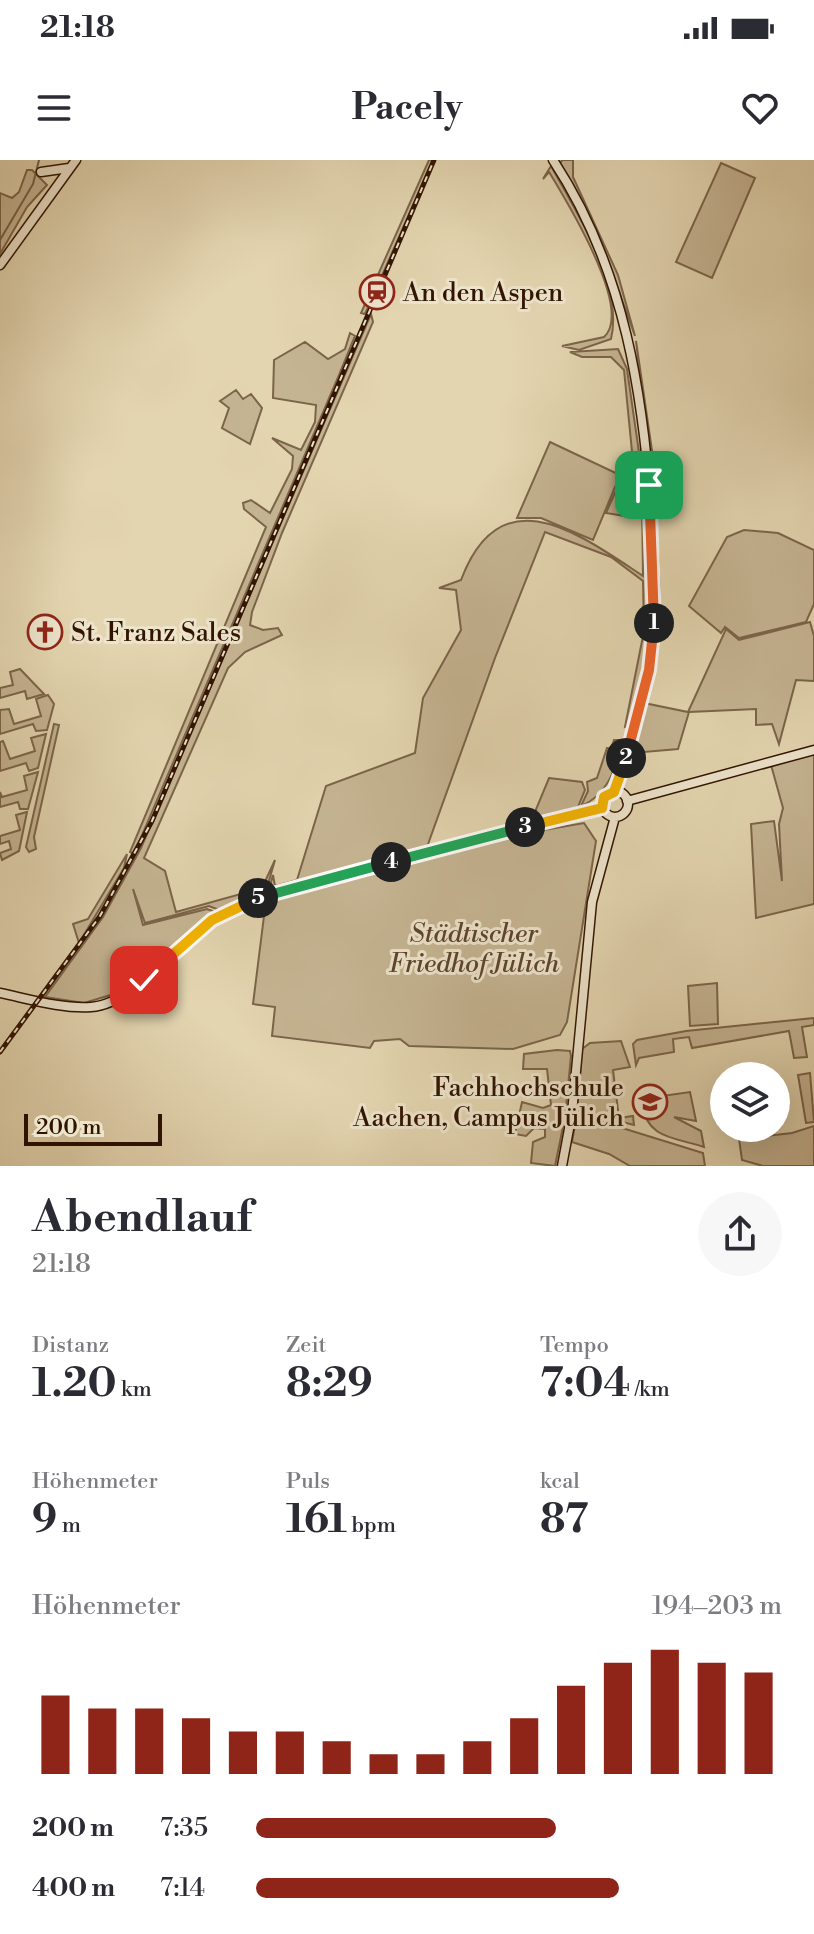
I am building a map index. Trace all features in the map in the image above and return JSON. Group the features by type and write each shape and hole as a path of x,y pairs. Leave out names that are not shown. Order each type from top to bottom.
{"main road":[{"path":"553,160 590,226 615,289 635,373 648,462 655,597 653,648 634,733 614,792 604,797 602,808"},
{"path":"41,172 73,164"},
{"path":"0,265 73,164"},
{"path":"614,792 627,801 814,750"},
{"path":"562,1166 572,1113 592,902 615,817 625,812 627,801"},
{"path":"0,993 67,1006 101,1006 129,992 212,920 242,903 602,808 615,817"}],"green space":[{"path":"429,160 433,160 365,314 361,313"},
{"path":"562,160 573,160 573,177 618,275 635,336 601,242 560,164"},
{"path":"721,163 755,178 712,278 676,262"},
{"path":"551,166 595,250 611,296 613,318 611,339 579,350 562,346 604,337 611,323 610,304 604,280 582,229 549,172 543,179"},
{"path":"27,170 32,170 47,185 27,207 0,254 0,193 12,198 19,192"},
{"path":"371,314 373,322 282,533 252,612 250,625 263,630 278,628 282,635 245,652 228,668 144,858 165,871 176,912 262,888 275,860 266,891 219,910 209,906 145,923 133,889 143,925 207,909 216,912 114,994 84,1003 45,997 103,917 141,848"},
{"path":"350,333 355,336 339,375 134,854 130,852 266,527 244,509 243,503 251,500 270,513 292,469 293,456 272,438 301,450 315,422 316,405 273,398 274,360 305,342 328,359 345,349"},
{"path":"636,341 656,478 652,478"},
{"path":"618,349 627,369 644,487 630,499 631,517 606,513 622,471 629,469 633,462 624,370 611,357 582,357 570,352"},
{"path":"236,390 243,399 251,394 262,408 250,444 222,428 229,408 220,401"},
{"path":"550,442 620,475 593,540 541,518 517,518"},
{"path":"642,495 645,496 649,622 640,688 629,726 625,727 644,631 643,581 611,557 545,532 495,658 427,847 269,889 273,875 275,886 297,880 326,786 415,753 423,698 461,630 456,590 439,588 461,580 478,548 497,529 519,521 543,522 568,531 643,576"},
{"path":"744,530 778,533 814,550 814,604 806,622 739,638 725,627 721,633 689,606 727,537"},
{"path":"810,622 814,636 814,681 796,680 779,744 772,724 756,725 756,709 689,712 678,749 633,753 644,703 688,712 726,629 739,640"},
{"path":"20,669 44,694 27,699 25,691 0,698 0,688 13,685 10,672"},
{"path":"48,695 54,704 47,730 36,731 33,724 0,734 0,710 9,709 14,724 41,716 36,699"},
{"path":"54,724 59,725 34,837 36,849 29,852 26,847"},
{"path":"46,734 38,768 29,771 26,763 0,771 0,742 3,741 10,759 35,751 31,738"},
{"path":"614,740 623,740 610,779 598,795 581,806 588,791 587,782 597,778 607,748 611,749"},
{"path":"814,753 814,904 756,918 751,824 774,821 782,881 779,824 783,808 771,765"},
{"path":"38,772 28,809 20,809 18,802 0,807 0,792 2,797 27,790 24,776"},
{"path":"549,778 582,782 585,790 578,807 532,819"},
{"path":"27,812 19,851 2,860 0,853 11,849 9,841 0,844 0,836 20,830 16,815"},
{"name":"Städtischer Friedhof Jülich","path":"584,823 596,841 567,1022 560,1035 513,1049 409,1046 400,1039 374,1041 370,1048 272,1036 275,1007 253,1004 266,900 515,835"},
{"path":"127,854 124,868 79,943 73,924 88,919"},
{"path":"717,983 718,1024 690,1026 688,986"},
{"path":"814,1018 814,1025 802,1027 807,1057 794,1058 789,1031 692,1048 689,1037 673,1039 674,1052 639,1058 636,1065 633,1044 637,1040 686,1031"},
{"path":"621,1041 630,1067 613,1070 619,1118 633,1116 634,1125 577,1111 582,1049 590,1043"},
{"path":"570,1051 571,1056 565,1117 555,1166 531,1163 533,1142 545,1137 545,1129 534,1128 526,1136 515,1134 522,1102 543,1108 551,1105 547,1069 523,1069 524,1054"},
{"path":"810,1073 814,1122 806,1123 798,1075"},
{"path":"690,1092 696,1121 674,1117 701,1131 704,1147 656,1130 645,1115 642,1104 655,1105 648,1098"},
{"path":"577,1114 703,1153 705,1166 630,1166 609,1154 572,1142"},
{"path":"814,1126 814,1166 763,1166 742,1160 739,1142 790,1142 792,1133"}],"waterway":[{"path":"0,240 33,184 39,160"}],"railway":[{"path":"0,1052 100,916 152,821 434,160"}],"place":[{"name":"An den Aspen","path":"377,292"},
{"name":"St. Franz Sales","path":"45,632"},
{"name":"Fachhochschule Aachen, Campus Jülich","path":"650,1102"}],"route":[{"path":"144,980 212,920 242,903 602,808 604,797 614,792 634,733 653,648 655,597 649,485"}]}
